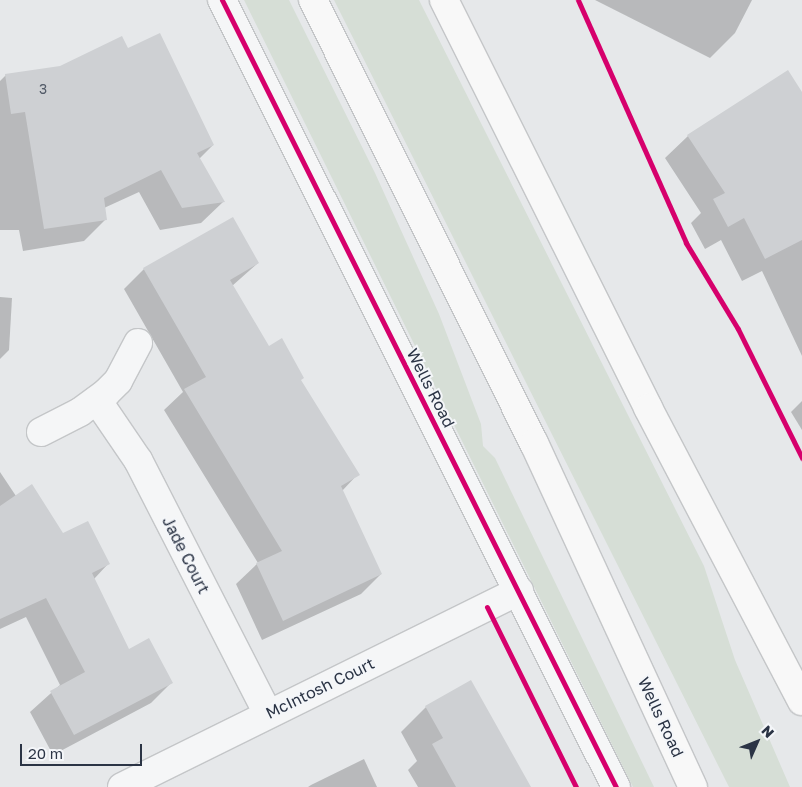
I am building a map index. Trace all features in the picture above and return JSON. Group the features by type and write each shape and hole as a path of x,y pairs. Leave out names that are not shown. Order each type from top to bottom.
{"main road":[{"name":"Wells Road","path":"313,0 534,443 693,787"},
{"path":"444,0 648,408 802,701"}],"street":[{"name":"Wells Road","path":"222,0 616,787"},
{"path":"41,432 97,400 118,381 138,343"},
{"name":"Jade Court","path":"97,400 138,460 268,714"},
{"name":"McIntosh Court","path":"122,787 519,590"}],"shaded area":[{"path":"244,0 289,0 375,173 439,314 481,424 483,446 495,458 654,787 633,787"},
{"path":"334,0 419,0 704,566 735,660 790,787 729,787"}],"building":[{"path":"160,33 214,145 197,153 225,202 182,208 161,170 104,198 107,220 44,229 25,112 11,114 5,74 60,66 122,36 128,48"},
{"path":"788,70 802,92 802,240 765,259 744,218 728,227 713,199 725,193 687,135"},
{"path":"233,217 259,263 230,280 269,346 282,338 304,378 301,380 360,475 341,486 382,574 283,621 256,563 282,551 184,389 206,377 143,268"},
{"path":"32,484 63,533 88,521 110,564 92,573 129,649 149,638 173,683 74,735 50,691 85,672 46,598 0,619 0,506"},
{"path":"471,680 531,787 456,787 432,744 443,738 425,706"}],"cycle path":[{"path":"222,0 616,787"},
{"path":"578,0 686,243 738,329 802,458"},
{"path":"487,607 576,787"}]}
